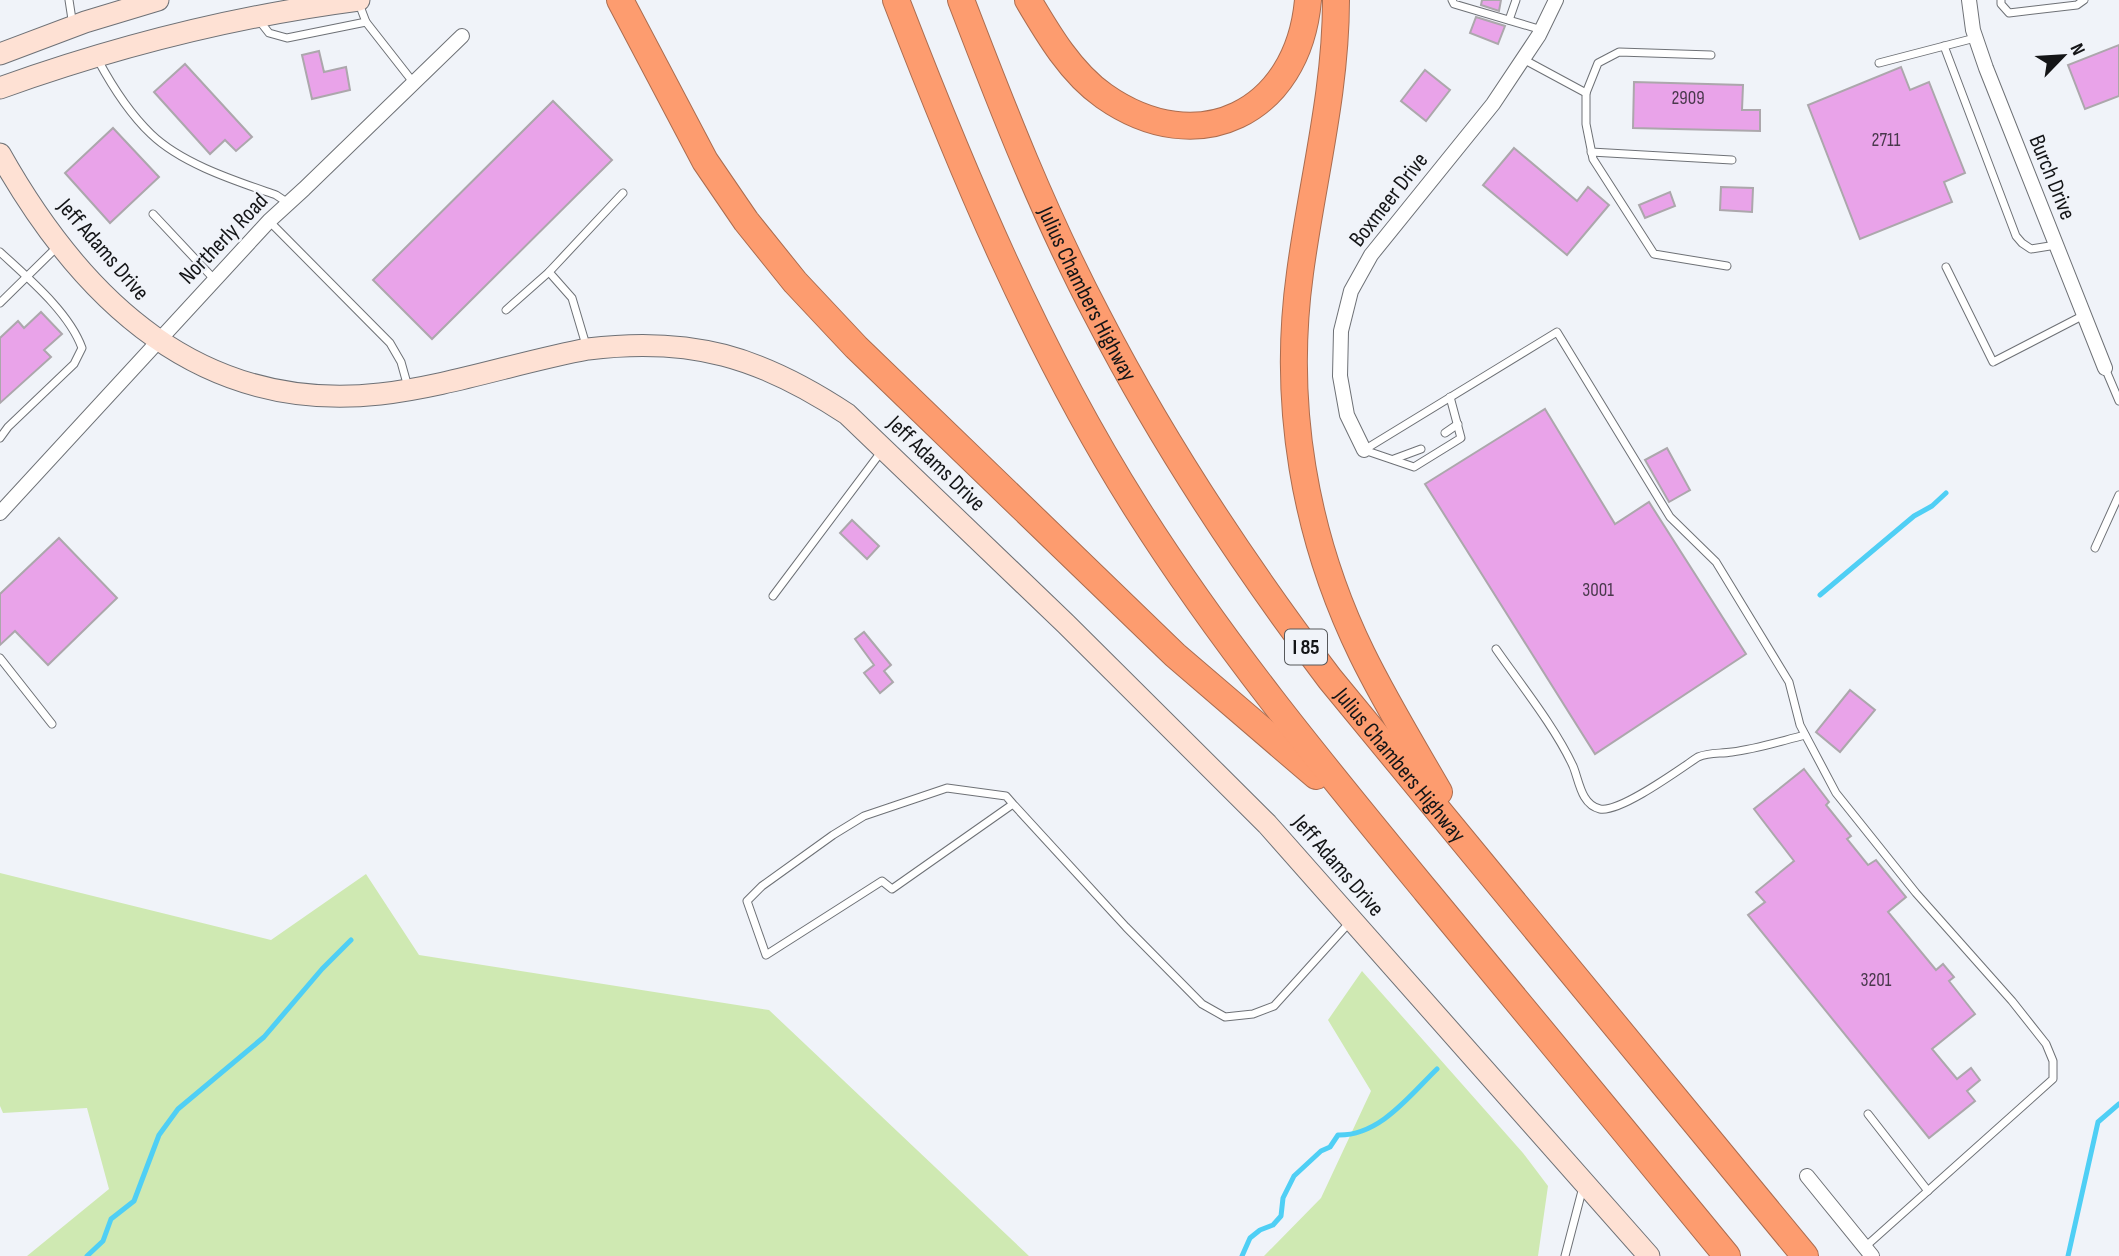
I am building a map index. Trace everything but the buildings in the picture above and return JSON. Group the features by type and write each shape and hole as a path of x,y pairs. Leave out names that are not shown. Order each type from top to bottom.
{"highway":[{"path":"620,0 687,129 725,192 770,251 822,311 1175,655 1369,821"},
{"name":"I 85","path":"896,0 988,229 1043,344 1103,454 1207,615 1283,716 1727,1256"},
{"name":"Julius Chambers Highway","path":"961,0 1019,149 1070,261 1168,444 1221,528 1293,630 1805,1256"},
{"path":"1028,0 1071,63 1102,94 1139,116 1175,125 1195,126 1230,118 1248,110 1275,88 1285,74 1301,40 1308,0"},
{"path":"1336,0 1335,47 1328,109 1296,308 1293,380 1299,452 1322,550 1355,640 1377,684 1477,858"}],"street":[{"path":"0,54 73,26 158,0"},
{"path":"0,88 182,32 256,16 358,0"},
{"name":"Boxmeer Drive","path":"1364,450 1347,415 1340,376 1341,331 1351,291 1371,255 1493,104 1542,30 1556,0"},
{"name":"Burch Drive","path":"1969,0 1975,38 2105,368"},
{"name":"Northerly Road","path":"0,513 269,221 461,36"},
{"name":"Jeff Adams Drive","path":"0,154 23,193 61,244 110,301 157,340 209,369 240,381 306,394 342,396 409,390 587,349 643,345 696,348 762,367 838,408 884,448 1267,824 1649,1256"},
{"path":"1807,1176 1869,1251"}],"lane":[{"path":"69,0 73,26"},
{"path":"358,0 366,22 413,82"},
{"path":"1452,0 1454,4 1542,30"},
{"path":"1509,20 1516,0"},
{"path":"2001,0 2009,13 2077,5 2084,0"},
{"path":"256,16 270,33 287,38 366,22"},
{"path":"1879,63 1975,38"},
{"path":"1944,46 2016,236 2031,249 2056,245"},
{"path":"1711,55 1619,52 1598,62 1586,93 1586,124 1593,159 1654,254 1727,265"},
{"path":"97,56 114,89 151,134 183,157 276,195 288,203"},
{"path":"1523,59 1586,93"},
{"path":"1591,152 1732,160"},
{"path":"506,310 548,272 623,193"},
{"path":"153,214 214,279"},
{"path":"269,221 390,343 401,362 409,390"},
{"path":"0,303 61,244"},
{"path":"0,252 76,330 82,348 74,364 8,427 0,439"},
{"path":"1946,267 1993,362 2084,316"},
{"path":"548,272 572,298 587,349"},
{"path":"1364,450 1557,331 1670,517 1716,562 1789,682 1800,725 1836,793 1916,893 2012,1001 2046,1044 2053,1061 2053,1079 1928,1191 1869,1251"},
{"path":"2105,368 2119,401"},
{"path":"1364,450 1414,467 1461,438 1450,397"},
{"path":"1445,433 1458,424"},
{"path":"773,596 884,448"},
{"path":"1394,459 1421,449"},
{"path":"2095,548 2119,495"},
{"path":"1496,649 1560,743 1573,767 1582,793 1593,806 1603,809 1626,802 1698,757 1711,752 1728,753 1758,748 1805,735"},
{"path":"0,658 52,724"},
{"path":"1013,804 892,889 882,881 766,955 747,901 762,886 864,816 947,788 1006,796 1126,927 1202,1004 1225,1017 1253,1014 1274,1006 1352,920"},
{"path":"1868,1114 1928,1191"},
{"path":"1564,1256 1584,1183"}],"green space":[{"path":"0,873 271,940 366,874 419,955 769,1010 1029,1256 27,1256 109,1189 87,1108 3,1113 0,1106"},
{"path":"1362,971 1523,1153 1548,1186 1538,1256 1264,1256 1321,1198 1371,1091 1328,1020"}],"waterway":[{"path":"1820,595 1914,516 1932,506 1946,493"},
{"path":"87,1256 103,1241 111,1219 134,1201 159,1135 178,1109 264,1037 322,969 351,940"},
{"path":"1242,1256 1250,1238 1273,1225 1281,1216 1283,1198 1294,1176 1321,1151 1330,1147 1338,1135 1353,1134 1381,1121 1405,1102 1437,1069"},
{"path":"2068,1256 2098,1122 2119,1104"}]}
